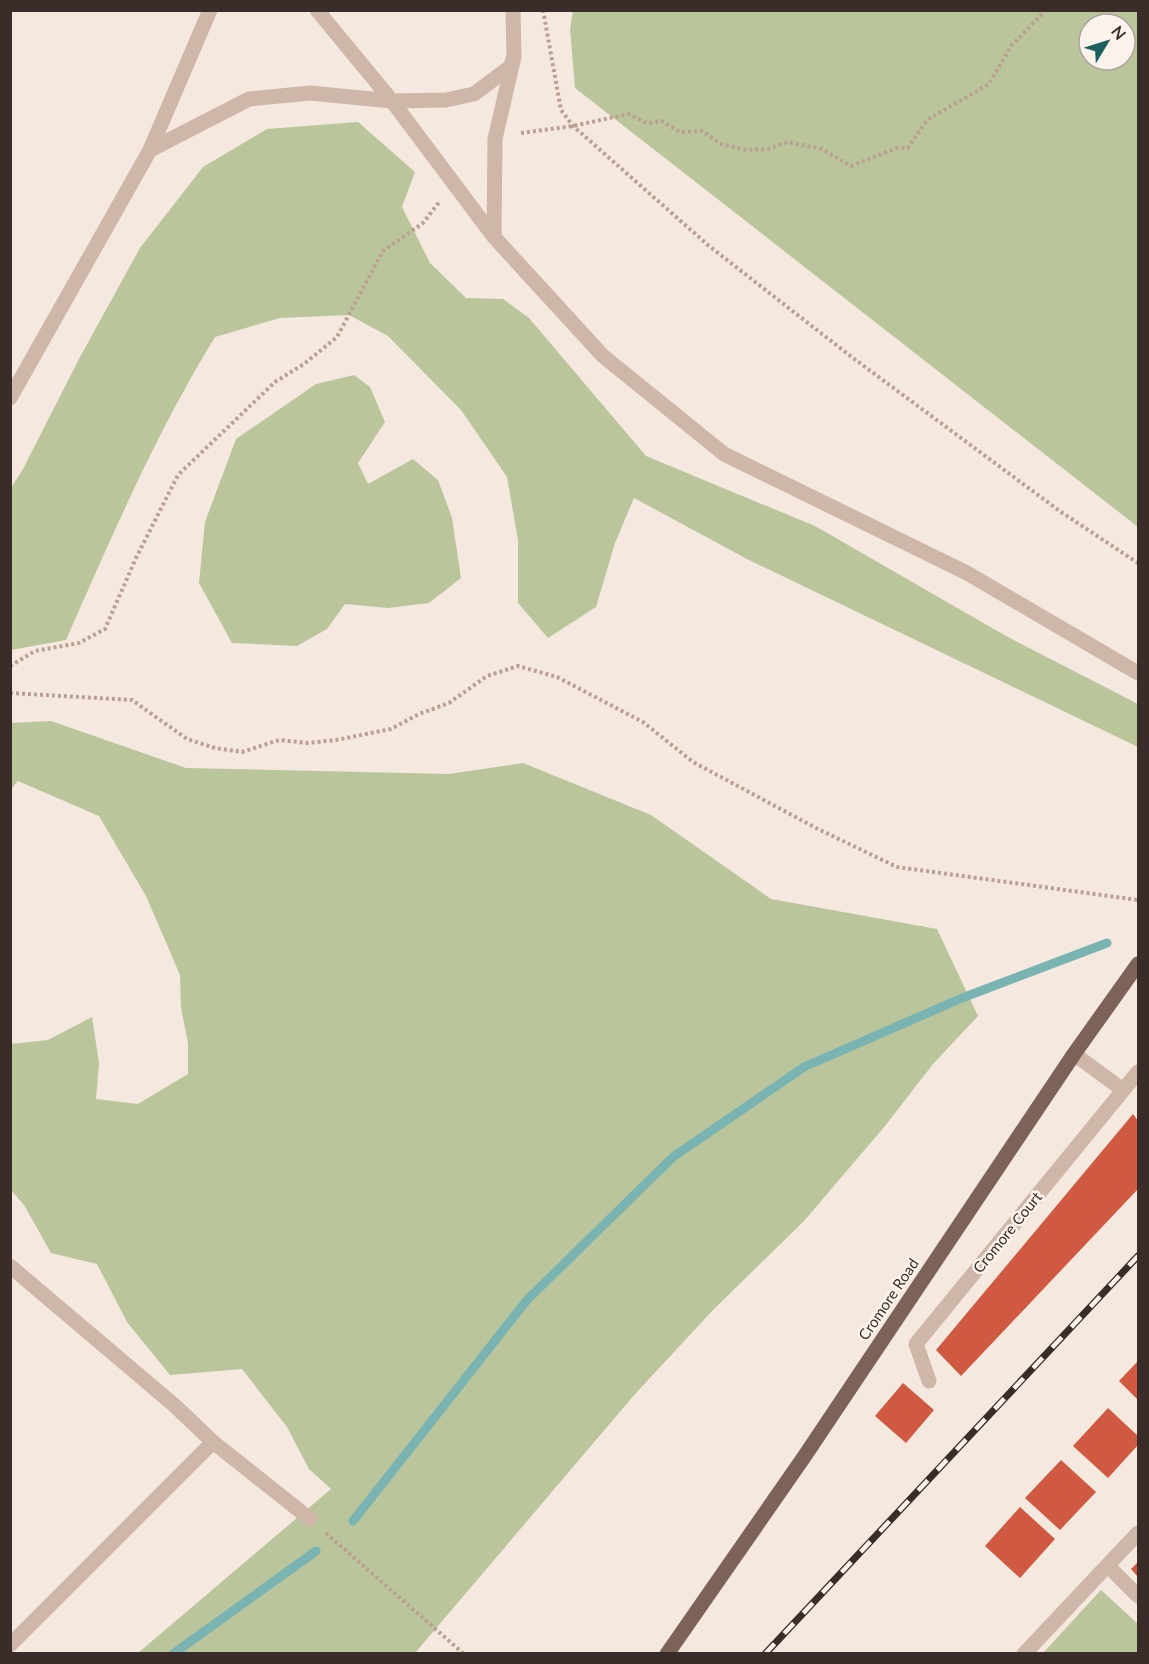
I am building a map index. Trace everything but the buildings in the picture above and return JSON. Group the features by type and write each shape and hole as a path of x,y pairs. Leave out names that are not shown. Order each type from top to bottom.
{"main road":[{"name":"Cromore Road","path":"668,1653 804,1457 1074,1054 1138,964"}],"street":[{"path":"10,398 150,150 210,10"},
{"path":"317,10 392,100 494,237 603,356 724,454 967,573 1138,673"},
{"path":"494,237 495,139 514,57 513,10"},
{"path":"150,150 249,99 310,93 392,100 446,100 474,94 510,67 514,57"},
{"path":"1074,1054 1123,1090"},
{"name":"Cromore Court","path":"929,1381 916,1344 1138,1072"},
{"path":"10,1266 174,1404 213,1442 310,1519"},
{"path":"10,1645 213,1442"},
{"path":"1024,1653 1138,1533"},
{"path":"1108,1566 1138,1596"}],"path":[{"path":"543,10 561,110 573,126 709,246 853,358 1061,512 1138,563"},
{"path":"10,693 132,700 188,739 215,748 242,752 279,740 308,743 391,729 419,714 449,703 487,676 518,666 558,677 643,722 693,762 816,828 897,867 1138,900"},
{"path":"310,1519 464,1653"}],"green space":[{"path":"573,11 1138,11 1138,527 575,88 570,29"},
{"path":"358,122 415,172 402,207 430,263 466,298 503,299 529,318 646,456 815,526 1006,636 1138,704 1138,747 747,559 634,498 615,543 596,607 548,638 518,603 518,540 507,477 461,410 388,336 349,315 280,318 215,337 154,448 66,640 11,650 11,488 140,248 203,167 267,129"},
{"path":"354,375 370,387 385,422 358,463 368,484 413,459 438,480 452,518 461,578 429,603 388,608 345,604 327,629 297,646 232,643 199,583 205,522 236,439 316,384"},
{"path":"51,721 186,768 449,774 523,763 651,815 771,899 937,929 978,1016 933,1064 885,1126 804,1221 714,1309 635,1394 415,1653 138,1653 331,1489 309,1469 287,1427 242,1369 170,1375 127,1322 97,1264 51,1253 24,1205 11,1190 11,1044 48,1040 92,1017 99,1063 96,1099 138,1104 188,1074 188,1043 181,1008 180,975 146,896 99,816 18,781 11,789 10,723"},
{"path":"1101,1590 1138,1624 1138,1653 1043,1653"}],"waterway":[{"path":"353,1521 527,1300 673,1157 804,1067 962,998 1107,943"},
{"path":"173,1654 316,1551"}],"railway":[{"path":"765,1654 1138,1256"}]}
